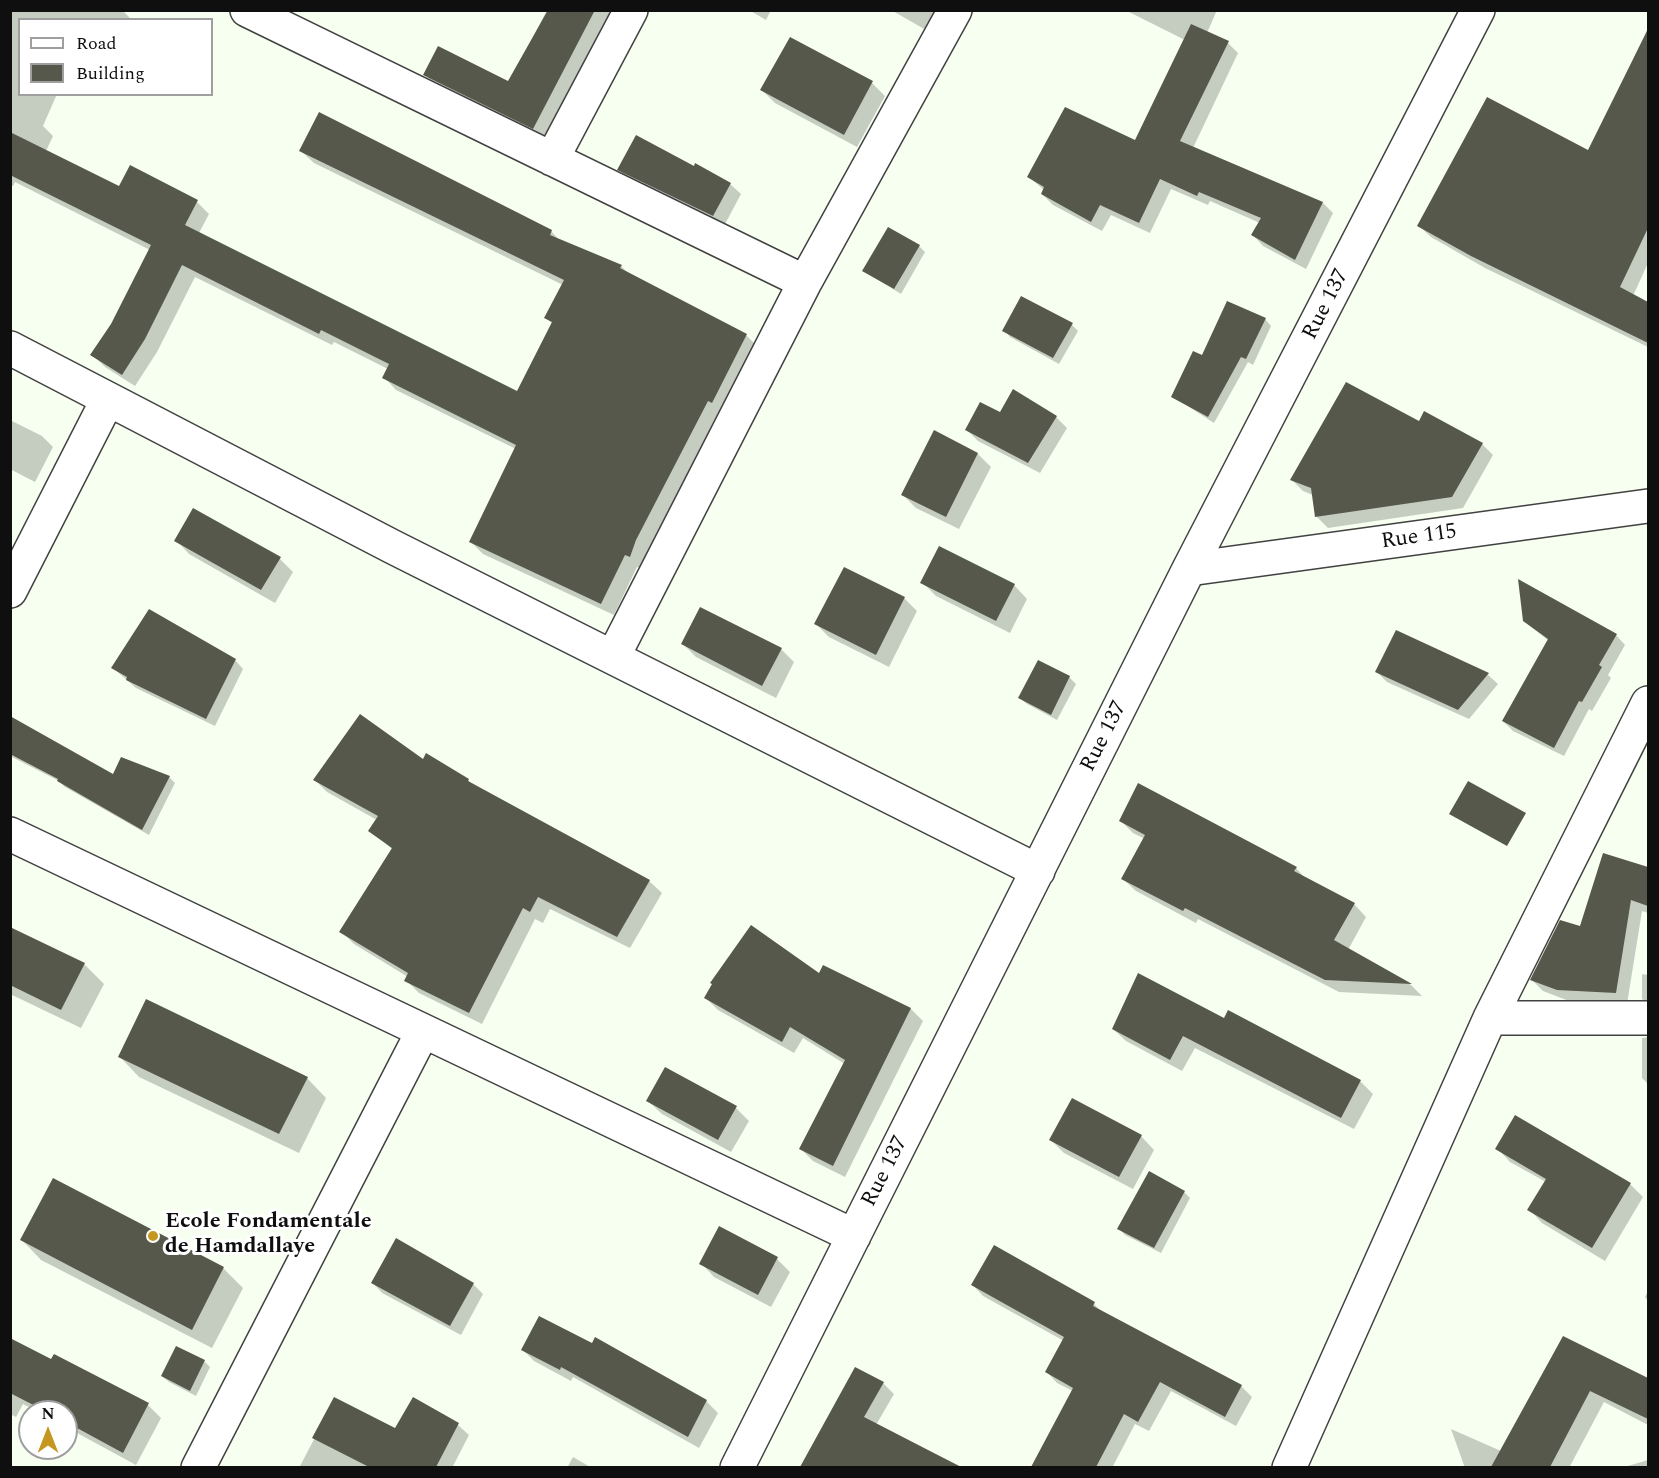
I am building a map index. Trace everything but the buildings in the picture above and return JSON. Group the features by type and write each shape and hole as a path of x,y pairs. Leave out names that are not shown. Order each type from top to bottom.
{"street":[{"path":"247,10 287,19 552,159 804,282"},
{"path":"552,159 632,10"},
{"path":"613,657 804,282 955,10"},
{"name":"Rue 137","path":"737,1467 1189,569 1478,10"},
{"path":"10,348 393,547 1038,871"},
{"path":"10,591 108,399"},
{"name":"Rue 115","path":"1189,569 1648,506"},
{"path":"1289,1467 1490,1018 1648,703"},
{"path":"10,834 854,1236"},
{"path":"1490,1018 1648,1018"},
{"path":"198,1467 423,1031"}],"place":[{"name":"Ecole Fondamentale de Hamdallaye","path":"153,1236"}]}
